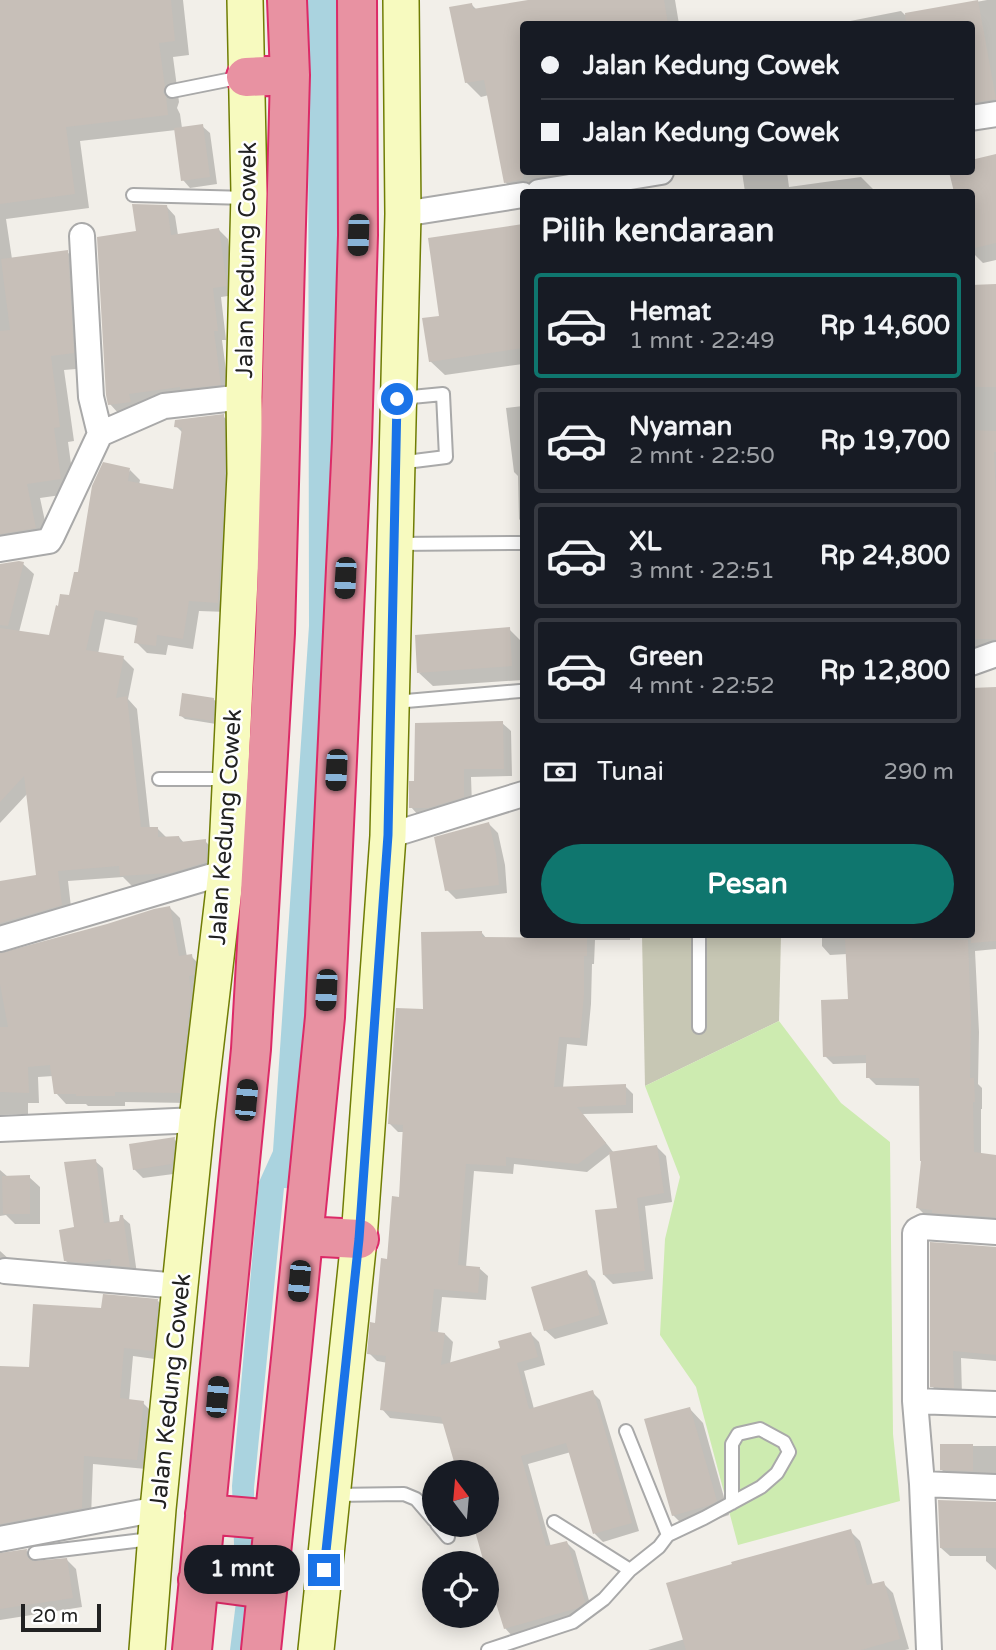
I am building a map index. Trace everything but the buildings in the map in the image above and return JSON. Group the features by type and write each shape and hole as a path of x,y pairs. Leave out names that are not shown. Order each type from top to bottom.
{"highway":[{"name":"Jalan Kedung Cowek","path":"261,1650 238,1585 243,1517 251,1049 275,633 290,75 287,0"},
{"name":"Jalan Kedung Cowek","path":"192,1650 238,1585 243,1517 304,1237 325,1017 352,440 358,235 357,0"},
{"path":"246,77 290,75"},
{"path":"304,1237 359,1239"}],"main road":[{"name":"Jalan Kedung Cowek","path":"147,1650 180,1286 226,872 244,474 248,198 245,0"},
{"path":"316,1650 359,1239 388,835 403,214 401,0"}],"street":[{"path":"975,117 996,114"},
{"path":"556,189 643,175"},
{"path":"403,214 520,195"},
{"path":"0,549 49,541 100,434 91,397 82,236"},
{"path":"100,434 164,406 244,397"},
{"path":"975,662 996,654"},
{"path":"388,835 520,795"},
{"path":"0,939 226,872"},
{"path":"0,1129 197,1120"},
{"path":"929,1650 922,1484 915,1401 915,1233 923,1227 996,1231"},
{"path":"5,1271 180,1286"},
{"path":"915,1401 996,1404"},
{"path":"922,1484 996,1487"},
{"path":"0,1539 157,1524"}],"lane":[{"path":"172,91 246,77"},
{"path":"133,195 248,198"},
{"path":"397,399 443,394 446,457 397,463"},
{"path":"395,544 520,543"},
{"path":"391,702 520,691"},
{"path":"159,779 230,779"},
{"path":"699,938 699,1027"},
{"path":"488,1650 573,1622 604,1599 630,1570 668,1535 732,1503 761,1487 777,1473 789,1452 784,1442 760,1429 738,1434 732,1444 732,1503"},
{"path":"626,1431 668,1535"},
{"path":"332,1494 404,1494 416,1499 422,1506"},
{"path":"554,1522 630,1570"},
{"path":"35,1553 157,1524"}],"shaded area":[{"path":"642,938 781,938 779,1021 645,1086"}],"green space":[{"path":"779,1021 841,1103 890,1142 893,1434 900,1501 738,1545 696,1387 660,1335 665,1239 680,1177 645,1086"}],"water":[{"path":"308,0 340,0 341,397 297,1189 284,1188 254,1488 255,1607 250,1650 230,1650 236,1602 232,1486 259,1182 273,1151 309,626"}],"route":[{"path":"324,1570 359,1239 388,835 397,399"}]}
